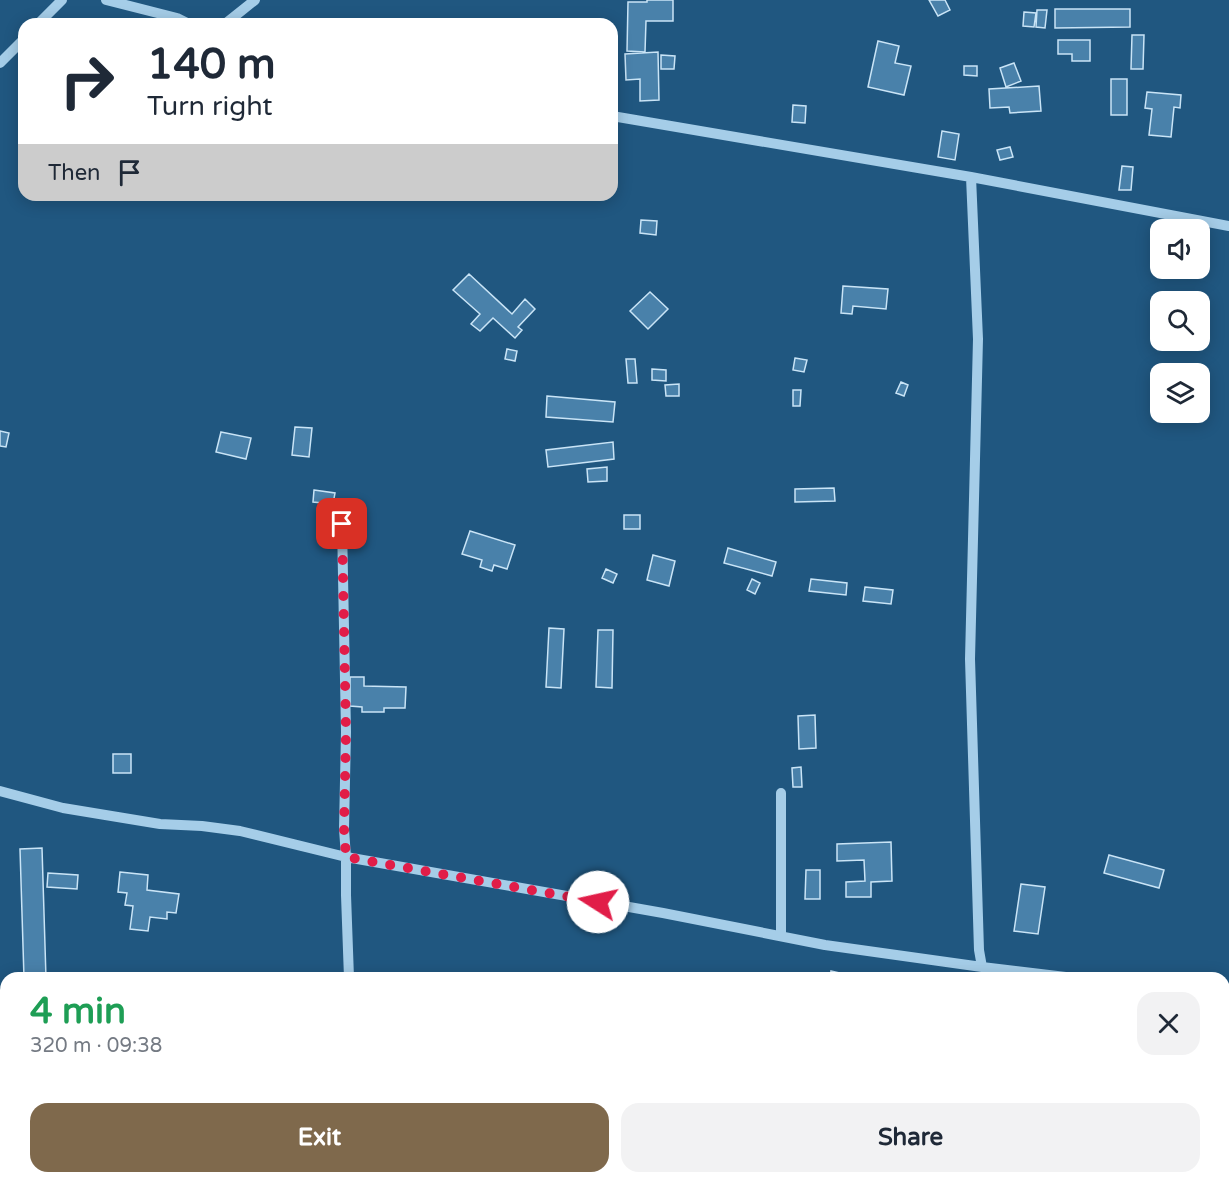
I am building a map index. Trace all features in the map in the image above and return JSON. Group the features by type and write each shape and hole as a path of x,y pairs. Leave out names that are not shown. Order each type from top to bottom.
{"street":[{"path":"45,18 62,0"},
{"path":"106,0 177,18"},
{"path":"232,18 255,0"},
{"path":"0,63 18,45"},
{"path":"618,117 971,177 1229,226"},
{"path":"971,177 978,339 970,658 979,938 982,967"},
{"path":"342,524 346,732 344,829 349,972"},
{"path":"0,791 63,808 160,824 240,831 346,857 825,945 1024,972"},
{"path":"781,793 782,936"}],"building":[{"path":"647,0 673,0 673,21 646,21 645,52 627,51 628,2 647,2"},
{"path":"929,0 945,0 950,10 938,16"},
{"path":"1055,9 1130,9 1130,27 1055,28"},
{"path":"1037,10 1047,10 1045,28 1036,27"},
{"path":"1024,12 1036,13 1034,27 1023,26"},
{"path":"1132,35 1144,35 1143,69 1131,69"},
{"path":"1058,40 1090,40 1090,61 1072,61 1072,54 1058,54"},
{"path":"878,41 899,46 895,63 911,66 904,95 868,87"},
{"path":"658,52 659,100 640,101 640,79 626,80 625,54"},
{"path":"661,55 675,56 674,69 661,69"},
{"path":"1014,63 1021,81 1006,87 1000,68"},
{"path":"964,66 977,66 977,76 964,75"},
{"path":"1111,79 1127,79 1127,115 1111,115"},
{"path":"1039,86 1041,111 1010,113 1009,107 990,108 989,89"},
{"path":"1147,92 1181,95 1180,108 1174,107 1171,137 1149,135 1152,109 1145,108"},
{"path":"793,105 806,106 805,123 792,122"},
{"path":"942,131 959,134 955,160 938,157"},
{"path":"1010,147 1013,157 1000,160 997,150"},
{"path":"1122,166 1133,167 1131,190 1119,190"},
{"path":"641,220 657,221 656,235 640,233"},
{"path":"469,274 512,314 525,299 535,309 518,327 522,330 515,338 493,318 480,331 471,324 480,314 453,290"},
{"path":"843,286 888,289 886,309 853,306 852,314 841,313"},
{"path":"650,292 668,309 648,329 630,311"},
{"path":"507,349 517,351 515,361 505,359"},
{"path":"795,358 807,360 804,372 793,370"},
{"path":"626,359 635,359 637,383 628,383"},
{"path":"652,369 666,370 666,381 652,380"},
{"path":"901,382 908,385 904,396 896,393"},
{"path":"679,384 679,396 666,396 665,385"},
{"path":"793,390 801,390 800,406 793,406"},
{"path":"547,396 615,402 613,422 546,417"},
{"path":"295,427 312,428 309,457 292,455"},
{"path":"0,431 9,433 6,447 0,446"},
{"path":"221,432 251,438 246,459 216,452"},
{"path":"613,442 614,459 548,467 546,450"},
{"path":"607,467 607,481 588,482 587,469"},
{"path":"834,488 835,501 795,502 795,489"},
{"path":"314,490 335,493 333,504 313,502"},
{"path":"624,515 640,515 640,529 624,529"},
{"path":"470,531 515,545 507,569 494,565 492,571 480,567 482,560 462,554"},
{"path":"728,548 776,562 772,576 724,563"},
{"path":"653,555 675,561 669,586 647,580"},
{"path":"606,569 617,574 613,583 602,578"},
{"path":"752,579 760,583 755,594 747,590"},
{"path":"811,579 847,583 846,595 809,591"},
{"path":"865,587 893,590 891,604 863,601"},
{"path":"549,628 564,629 561,688 546,687"},
{"path":"598,630 613,630 612,688 596,687"},
{"path":"350,677 364,677 364,686 406,687 405,708 384,708 384,712 362,712 362,707 350,706"},
{"path":"815,715 816,748 799,749 798,716"},
{"path":"113,754 131,754 131,773 113,773"},
{"path":"801,767 802,787 793,787 792,768"},
{"path":"891,842 892,881 871,882 871,897 846,897 846,882 865,881 864,860 837,861 837,844"},
{"path":"42,848 46,972 24,972 20,849"},
{"path":"1109,855 1164,870 1159,888 1104,873"},
{"path":"806,870 820,870 820,899 805,899"},
{"path":"120,872 148,875 147,890 179,894 176,913 167,912 167,919 150,917 148,931 130,929 133,906 125,905 127,893 118,892"},
{"path":"48,873 78,875 77,889 47,887"},
{"path":"1021,884 1045,887 1038,934 1014,931"}],"route":[{"path":"342,524 346,857 598,902"}]}
